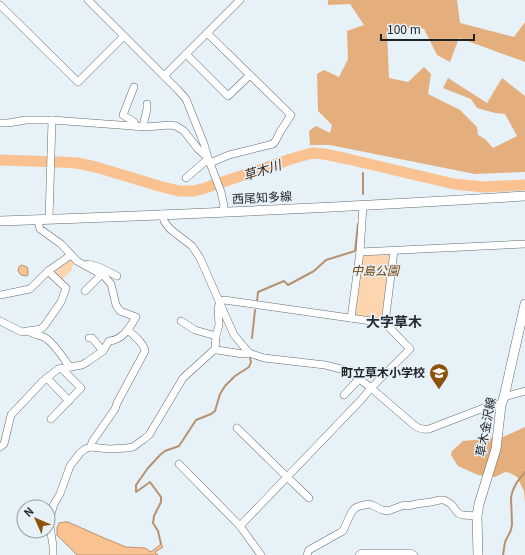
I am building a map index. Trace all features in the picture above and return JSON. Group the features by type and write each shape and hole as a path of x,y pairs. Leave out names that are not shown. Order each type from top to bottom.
{"main road":[{"name":"西尾知多線","path":"0,221 222,213 525,196"},
{"name":"草木金沢線","path":"478,555 477,516 479,504 496,449 503,401 514,351 524,317 525,304"}],"street":[{"path":"88,0 186,99 221,192 224,206 222,213"},
{"path":"164,76 240,0"},
{"path":"0,5 78,82 124,36"},
{"path":"186,178 209,160 273,144 291,115 207,33"},
{"path":"186,54 228,96 250,75"},
{"path":"134,87 123,115 139,126"},
{"path":"139,126 147,109 147,104"},
{"path":"0,123 26,120 52,120 139,126 176,126 184,132 209,160"},
{"path":"49,219 52,120"},
{"path":"350,318 360,252 363,206"},
{"path":"162,214 164,222 170,229 192,246 200,258 234,335 248,353"},
{"path":"0,447 4,444 11,414 43,381 58,369 82,365 103,351 109,341 115,340 128,330 136,316 120,311 116,305 111,284 101,275 77,261 61,244 40,229 38,220"},
{"path":"360,252 525,244"},
{"path":"385,323 394,251"},
{"path":"0,295 30,288 48,271 71,255"},
{"path":"84,264 92,265 117,276"},
{"path":"0,321 22,332 41,329 46,325 61,302 66,288 48,271"},
{"path":"85,291 101,275"},
{"path":"53,555 50,526 51,514 70,466 85,449 91,447 133,447 149,434 183,378 215,349 219,325 218,307 224,300 385,323 410,349 240,526"},
{"path":"181,321 194,330 216,336"},
{"path":"91,447 92,442 115,409 145,351 145,348 140,341 128,330"},
{"path":"29,331 47,339 70,366"},
{"path":"89,338 92,338 103,351"},
{"path":"215,349 244,354 248,353 264,358 325,365 345,370 353,374 371,388 417,428 423,430 503,401 525,391"},
{"path":"51,420 81,388 62,369"},
{"path":"47,378 69,401"},
{"path":"344,395 359,379"},
{"path":"237,428 309,498"},
{"path":"179,464 240,526 261,555"},
{"path":"307,555 309,550 343,531 351,513 355,508 368,504 388,511 404,505 408,506 444,500 451,504 458,513 462,515 477,516"},
{"path":"359,555 362,553 410,553 414,555"}],"green space":[{"name":"中島公園","path":"392,254 384,320 357,316 354,313 361,258 364,256"},
{"path":"71,259 75,262 71,271 62,280 55,274 56,270"}],"shaded area":[{"path":"328,0 457,0 460,23 514,37 525,22 525,62 459,38 450,62 437,55 424,29 415,27 387,33 389,78 408,82 424,67 431,74 428,94 460,110 477,127 478,135 485,139 493,148 517,136 505,114 477,108 471,99 443,88 448,78 487,103 502,78 525,96 525,172 475,174 330,145 310,145 309,131 316,126 330,133 332,125 318,111 317,74 324,70 339,77 348,59 347,31 364,25 350,4 328,5"},
{"path":"21,265 27,267 28,275 21,275 18,271"},
{"path":"525,427 525,503 524,491 517,477 505,472 495,477 478,475 458,466 451,455 452,451 463,441 503,437"},
{"path":"68,522 126,547 145,548 151,552 161,544 163,547 155,552 158,555 77,555 57,535 59,523"}],"waterway":[{"name":"草木川","path":"0,160 77,163 179,191 194,191 205,188 312,153 348,159 454,184 484,187 525,185"},
{"path":"363,173 363,194"},
{"path":"257,301 258,292 284,281 288,285 314,271 326,260 355,251 358,224"},
{"path":"252,338 255,310"},
{"path":"161,544 158,531 153,523 154,516 161,502 161,497 150,482 136,492 136,485 148,468 160,455 165,451 179,446 196,420 215,411 220,394 225,386 235,376 249,367 251,362 250,358"},
{"path":"503,555 505,542 511,530 512,524 511,497 517,482 525,472"}],"place":[{"name":"町立草木小学校","path":"439,390"}],"district":[{"name":"大字草木","path":"394,322"}]}
